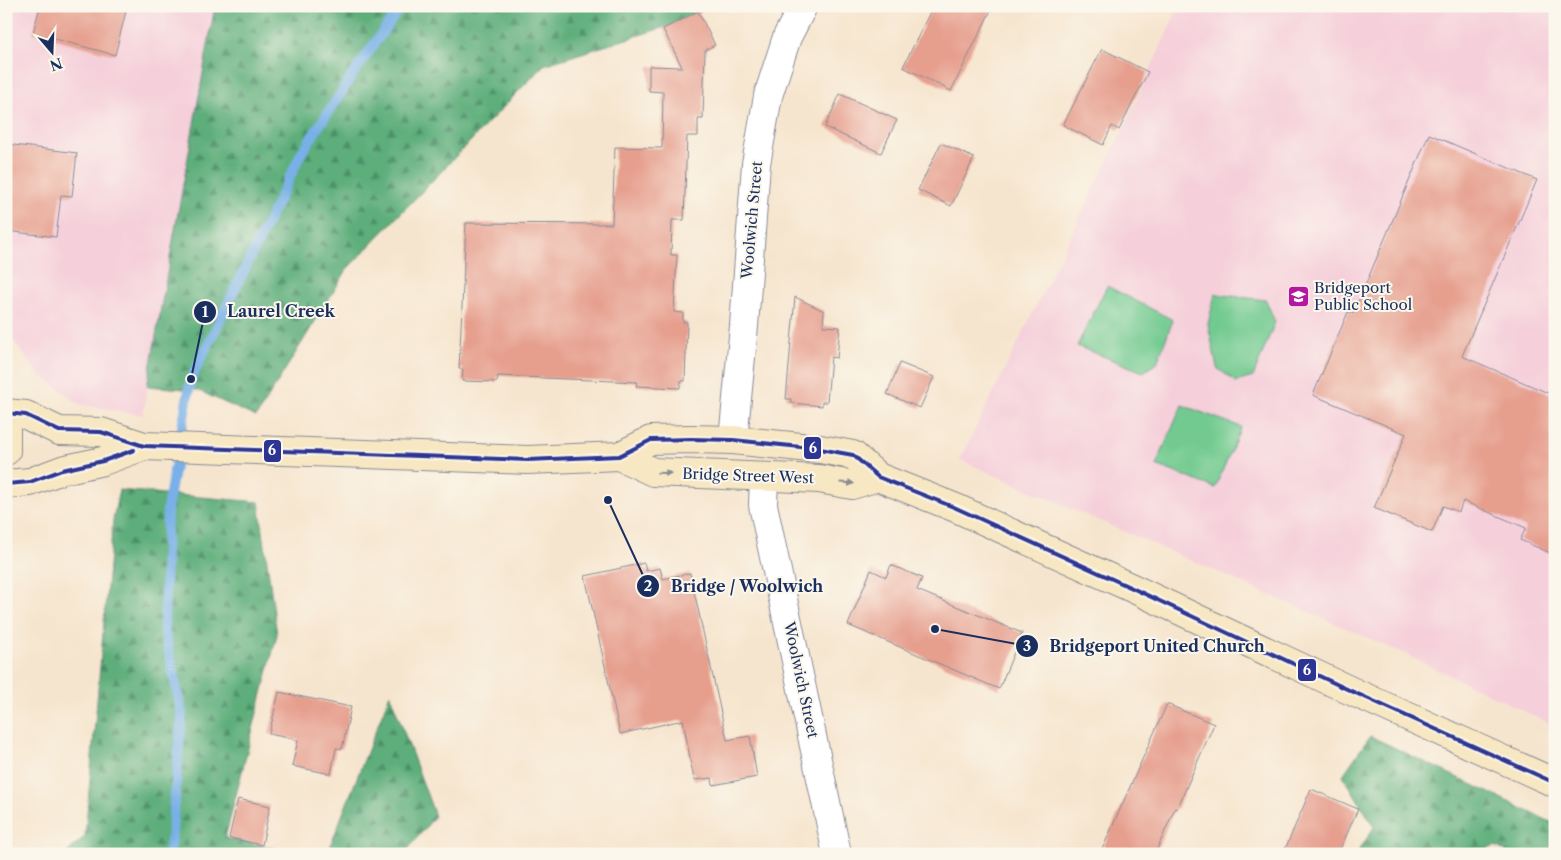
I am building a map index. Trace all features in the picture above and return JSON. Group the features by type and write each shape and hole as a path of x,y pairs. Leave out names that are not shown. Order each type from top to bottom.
{"main road":[{"name":"Bridge Street West","path":"6,413 26,415 59,431 101,432 144,446 528,460 620,456 652,440 691,439 733,440 820,449 853,455 878,477 956,508 1555,783"},
{"path":"6,426 6,452"},
{"name":"Bridge Street West","path":"6,484 30,482 62,470 103,461 144,446"},
{"name":"Bridge Street West","path":"620,456 653,472 819,478 852,485 878,477"}],"street":[{"name":"Woolwich Street","path":"733,440 744,335 756,164 768,96 787,37 803,6"},
{"name":"Woolwich Street","path":"764,477 763,505 837,854"}],"shaded area":[{"path":"6,6 215,6 143,415 79,404 37,373 6,330"},
{"name":"Bridgeport Public School","path":"1179,6 1555,6 1555,726 1405,654 960,460 1121,134"}],"green space":[{"path":"215,6 710,6 684,21 544,65 348,268 256,417 197,390 147,386"},
{"path":"1107,286 1173,320 1157,363 1143,372 1077,346"},
{"path":"1215,294 1266,300 1275,322 1253,377 1236,382 1217,368 1208,324"},
{"path":"1182,405 1241,427 1215,488 1156,465"},
{"path":"119,490 259,502 277,635 225,838 301,854 66,854 85,836 113,520"},
{"path":"390,694 435,816 404,854 327,854"},
{"path":"1370,736 1555,824 1555,854 1511,854 1495,846 1474,854 1357,854 1374,827 1343,775"}],"building":[{"path":"40,6 107,6 126,11 115,55 33,33"},
{"path":"933,6 993,6 951,91 903,67"},
{"path":"698,11 715,45 705,50 703,119 698,119 698,136 687,136 684,220 672,220 671,255 677,255 674,312 683,313 683,322 687,322 685,381 681,381 680,388 636,386 637,382 498,376 497,382 462,381 463,369 459,369 466,223 612,224 615,147 662,148 663,92 649,91 649,66 682,67 663,29"},
{"path":"1102,49 1148,72 1119,130 1112,126 1103,145 1063,125"},
{"path":"840,94 897,120 881,153 825,127"},
{"path":"1429,134 1537,180 1462,356 1555,396 1555,555 1520,540 1526,528 1463,501 1459,512 1443,506 1432,532 1374,508 1406,434 1313,395 1348,312 1353,314"},
{"path":"941,143 974,158 951,206 918,190"},
{"path":"6,144 77,153 72,196 61,195 56,237 6,231"},
{"path":"795,297 824,311 823,326 840,327 837,358 831,357 827,402 822,402 822,406 791,403 791,399 786,399"},
{"path":"900,363 934,377 920,408 887,394"},
{"path":"644,563 646,571 660,568 663,579 690,573 727,740 750,736 757,777 713,785 712,778 694,780 683,720 620,734 585,576"},
{"path":"891,565 922,578 917,590 1022,633 999,689 848,625 871,570 886,577"},
{"path":"279,692 351,707 342,749 336,748 331,774 292,766 298,740 269,734"},
{"path":"1167,704 1214,724 1177,809 1175,808 1155,854 1100,854"},
{"path":"1311,789 1358,809 1338,854 1283,854"},
{"path":"238,799 270,806 262,845 229,838"}],"waterway":[{"path":"168,854 171,841 182,714 164,629 167,509 191,379 302,152 401,6"}],"transit line":[{"name":"6","path":"6,413 26,415 59,431 101,432 144,446 528,460 619,456 651,440 691,439 733,440 820,449 853,455 878,477 956,508 1555,783"},
{"name":"6","path":"6,484 30,482 62,470 103,461 134,450"}],"place":[{"name":"Bridgeport Public School","path":"1298,297"},
{"name":"Laurel Creek","path":"191,379"},
{"name":"Bridge / Woolwich","path":"608,500"},
{"name":"Bridgeport United Church","path":"935,629"}]}
